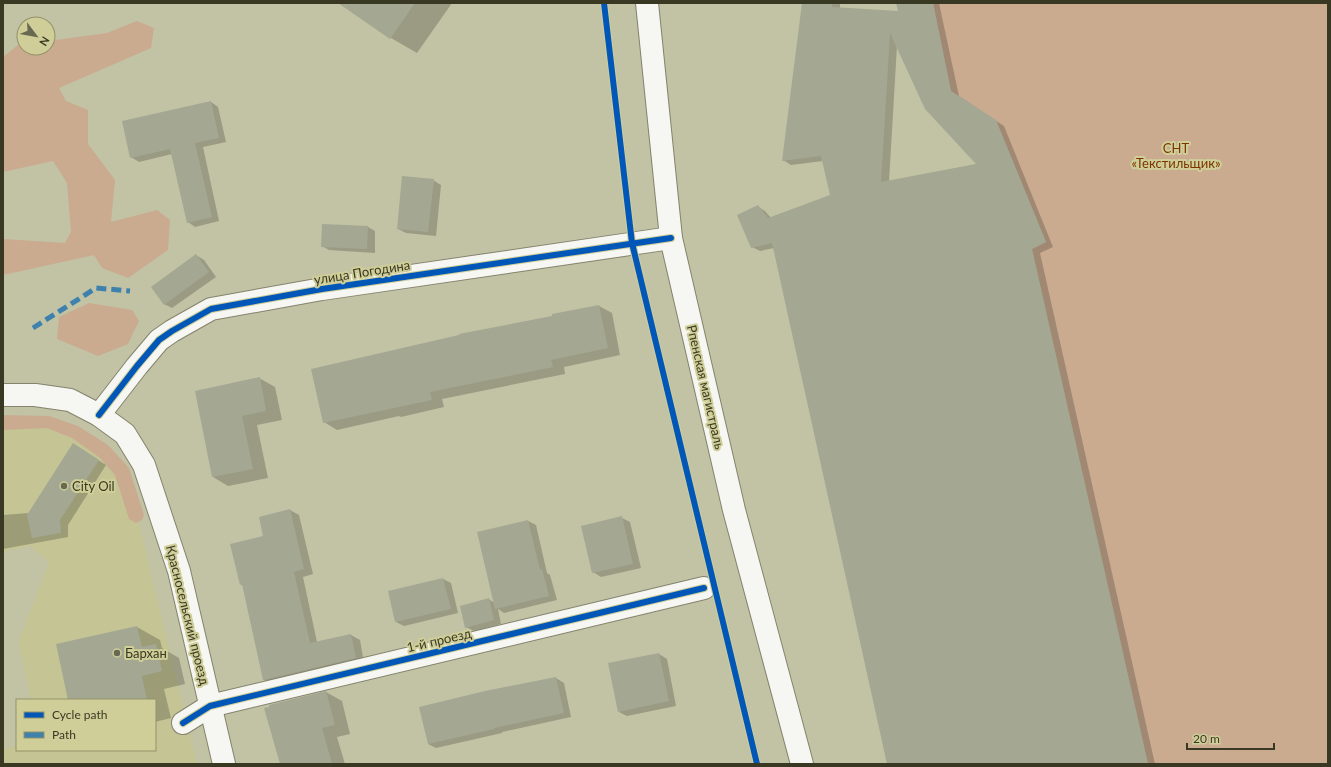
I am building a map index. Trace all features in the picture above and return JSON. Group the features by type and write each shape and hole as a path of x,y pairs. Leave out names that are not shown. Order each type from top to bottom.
{"street":[{"name":"Рпенская магистраль","path":"647,3 671,238 734,510 802,764"},
{"name":"улица Погодина","path":"99,415 159,340 211,309 322,289 671,238"},
{"path":"3,395 35,395 70,400 99,415"},
{"name":"Красносельский проезд","path":"99,415 125,434 144,465 179,571 224,764"},
{"name":"1-й проезд","path":"184,723 210,706 704,588"}],"shaded area":[{"path":"48,419 123,470 140,528 197,764 3,764 3,749 16,746 16,751 156,751 156,699 31,699 18,642 49,562 30,546 3,552 3,421"}],"green space":[{"name":"СНТ «Текстильщик»","path":"933,3 1328,3 1328,764 1148,764 1032,249 1046,242 996,121 951,91"},
{"path":"137,21 154,28 151,48 59,88 66,101 88,110 88,144 115,180 111,222 157,210 170,220 168,250 128,278 102,268 94,255 3,275 3,239 65,243 71,232 67,183 53,161 3,172 3,57 16,47 16,56 56,56 56,40 107,33"},
{"path":"89,303 132,310 139,321 128,344 98,356 57,339 59,317"},
{"path":"3,415 49,416 78,426 108,445 129,468 144,515 142,520 136,523 129,519 115,475 99,457 72,438 47,428 3,430"}],"building":[{"path":"338,3 415,3 390,39"},
{"path":"802,3 832,3 832,7 898,11 896,3 933,3 951,91 996,120 1046,242 1032,249 1148,764 887,764 772,243 751,248 737,215 758,205 768,218 830,195 821,156 782,161","holes":["890,33 925,109 976,164 881,182"]},
{"path":"211,101 219,138 195,143 212,217 187,223 170,149 130,158 122,121"},
{"path":"402,176 434,179 428,232 397,229"},
{"path":"322,224 368,226 367,249 321,247"},
{"path":"196,254 209,272 164,305 151,287"},
{"path":"599,305 608,348 551,360 553,367 430,392 432,400 323,423 311,369 459,334 552,316 552,314"},
{"path":"260,377 266,411 242,416 253,469 212,477 195,391"},
{"path":"73,443 99,460 60,520 61,533 32,538 27,515"},
{"path":"290,509 304,569 294,572 310,643 351,634 356,658 263,680 242,584 240,585 230,544 263,536 259,517"},
{"path":"622,516 633,564 592,573 581,526"},
{"path":"528,520 540,570 542,569 549,596 495,609 477,532"},
{"path":"443,578 451,609 395,622 388,591"},
{"path":"489,598 494,620 465,628 460,606"},
{"path":"137,626 142,647 156,644 162,671 142,676 147,699 68,699 56,644"},
{"path":"659,653 669,701 618,712 608,663"},
{"path":"556,677 564,713 428,744 419,707 485,691"},
{"path":"326,691 335,725 322,728 332,764 280,764 264,708 269,707 269,705"}],"marked path":[{"path":"33,328 96,288 130,291"}],"cycle path":[{"path":"604,3 632,243 757,764"},
{"path":"99,415 159,340 211,309 322,289 671,238"},
{"path":"183,723 210,706 704,588"}],"place":[{"name":"City Oil","path":"64,486"},
{"name":"Бархан","path":"117,653"}]}
